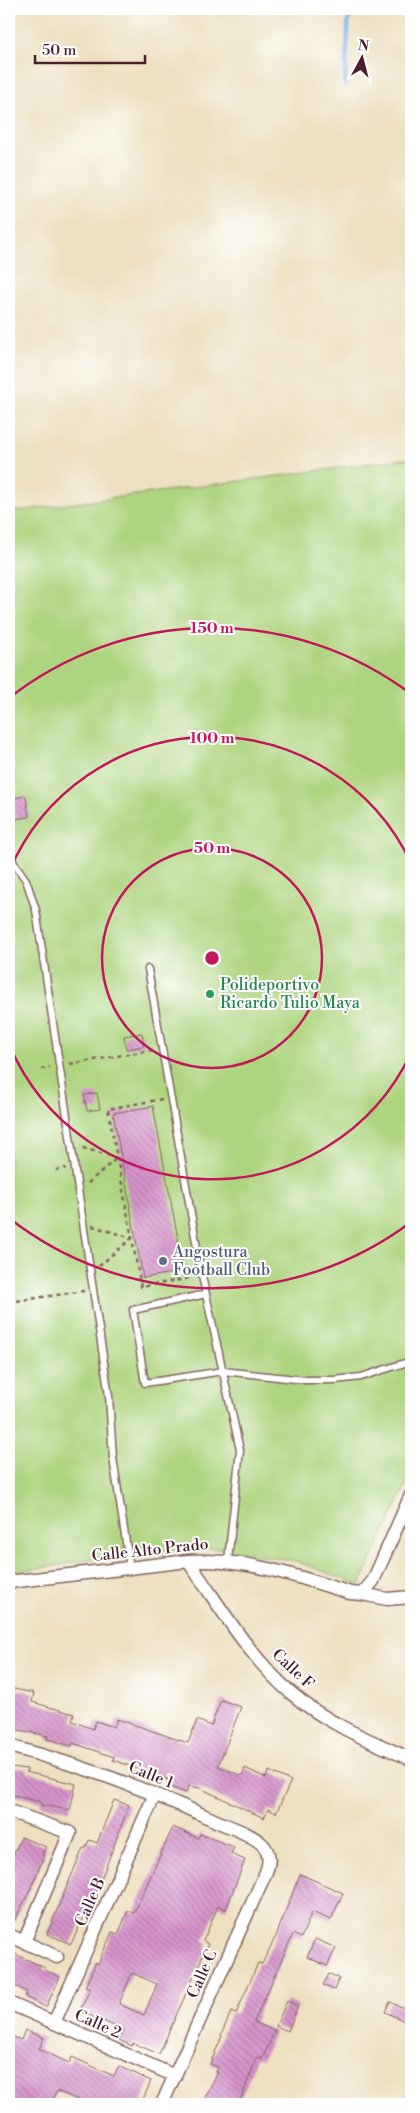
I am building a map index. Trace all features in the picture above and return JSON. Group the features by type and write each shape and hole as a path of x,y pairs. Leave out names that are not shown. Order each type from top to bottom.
{"street":[{"path":"356,1593 373,1581 411,1495"},
{"name":"Calle Alto Prado","path":"9,1582 188,1561 228,1561 264,1566 356,1593 388,1599 411,1597"},
{"name":"Calle F","path":"188,1561 260,1662 291,1693 324,1717 357,1735 411,1759"},
{"name":"Calle 1","path":"9,1746 119,1779 155,1794 255,1839 265,1848 269,1857"},
{"name":"Calle B","path":"54,2023 155,1794"},
{"path":"9,1812 70,1833 24,1942"},
{"name":"Calle C","path":"162,2104 266,1872 269,1857"},
{"path":"9,1935 57,1957"},
{"name":"Calle 2","path":"9,2003 175,2076"}],"lane":[{"path":"9,856 26,880 33,895 109,1396 113,1458 130,1568"},
{"path":"148,969 202,1276 240,1450 228,1561"},
{"path":"206,1294 133,1310 146,1383 223,1371 305,1380 334,1380 361,1377 411,1361"}],"path":[{"path":"40,1069 162,1049"},
{"path":"170,1098 108,1109 141,1287 202,1276"},
{"path":"80,1147 117,1158"},
{"path":"85,1185 117,1158"},
{"path":"91,1226 132,1238"},
{"path":"97,1268 132,1238"},
{"path":"9,1302 93,1290"}],"green space":[{"name":"Polideportivo Ricardo Tulio Maya","path":"411,458 411,1475 360,1585 296,1561 227,1549 200,1548 131,1554 9,1573 9,512"}],"building":[{"path":"26,796 29,817 16,819 13,798"},
{"path":"142,1033 144,1046 126,1049 124,1036"},
{"path":"97,1093 100,1109 87,1111 84,1095"},
{"path":"153,1106 184,1271 143,1278 113,1113"},
{"path":"9,1688 34,1693 32,1702 74,1714 72,1721 93,1729 96,1721 114,1727 117,1719 188,1743 197,1720 211,1726 221,1700 241,1707 218,1766 242,1776 245,1768 266,1778 269,1771 291,1781 276,1813 268,1809 264,1818 200,1788 189,1786 186,1793 170,1787 172,1781 113,1760 114,1757 73,1743 72,1746 47,1739 48,1736 9,1728"},
{"path":"11,1767 27,1769 26,1772 76,1784 70,1810 41,1805 41,1802 9,1794"},
{"path":"114,1800 129,1805 98,1888 71,1944 47,1934 83,1848 85,1849 89,1840 97,1843"},
{"path":"173,1827 198,1838 200,1834 234,1847 231,1854 245,1860 226,1909 218,1906 203,1941 208,1944 159,2054 133,2043 132,2046 119,2040 124,2030 80,2011 90,1989 85,1987 96,1962 98,1964 112,1932 118,1934 128,1911 134,1913","holes":["132,1973 157,1984 144,2015 119,2004"]},
{"path":"21,1837 46,1847 31,1888 11,1927 9,1927 9,1865"},
{"path":"300,1874 343,1893 331,1920 312,1912 301,1938 293,1934 254,2022 275,2031 262,2059 257,2057 239,2104 202,2104 218,2072 216,2072 218,2067 210,2064 221,2035 231,2012 236,2014 258,1963 262,1964 276,1936"},
{"path":"315,1939 336,1948 327,1966 307,1957"},
{"path":"13,1953 60,1977 46,2007 25,1997 27,1992 9,1983 9,1954 12,1955"},
{"path":"329,1974 339,1978 334,1990 323,1985"},
{"path":"287,2001 298,2006 288,2031 276,2026"},
{"path":"390,2002 411,2011 411,2024 385,2012"},
{"path":"25,2030 44,2038 39,2049 69,2063 72,2057 114,2076 119,2066 151,2081 141,2104 87,2104 57,2091 51,2104 9,2104 9,2035 21,2040"}],"waterway":[{"path":"345,85 349,9"}],"place":[{"name":"Polideportivo Ricardo Tulio Maya","path":"210,994"},
{"name":"Angostura Football Club","path":"163,1261"}]}
